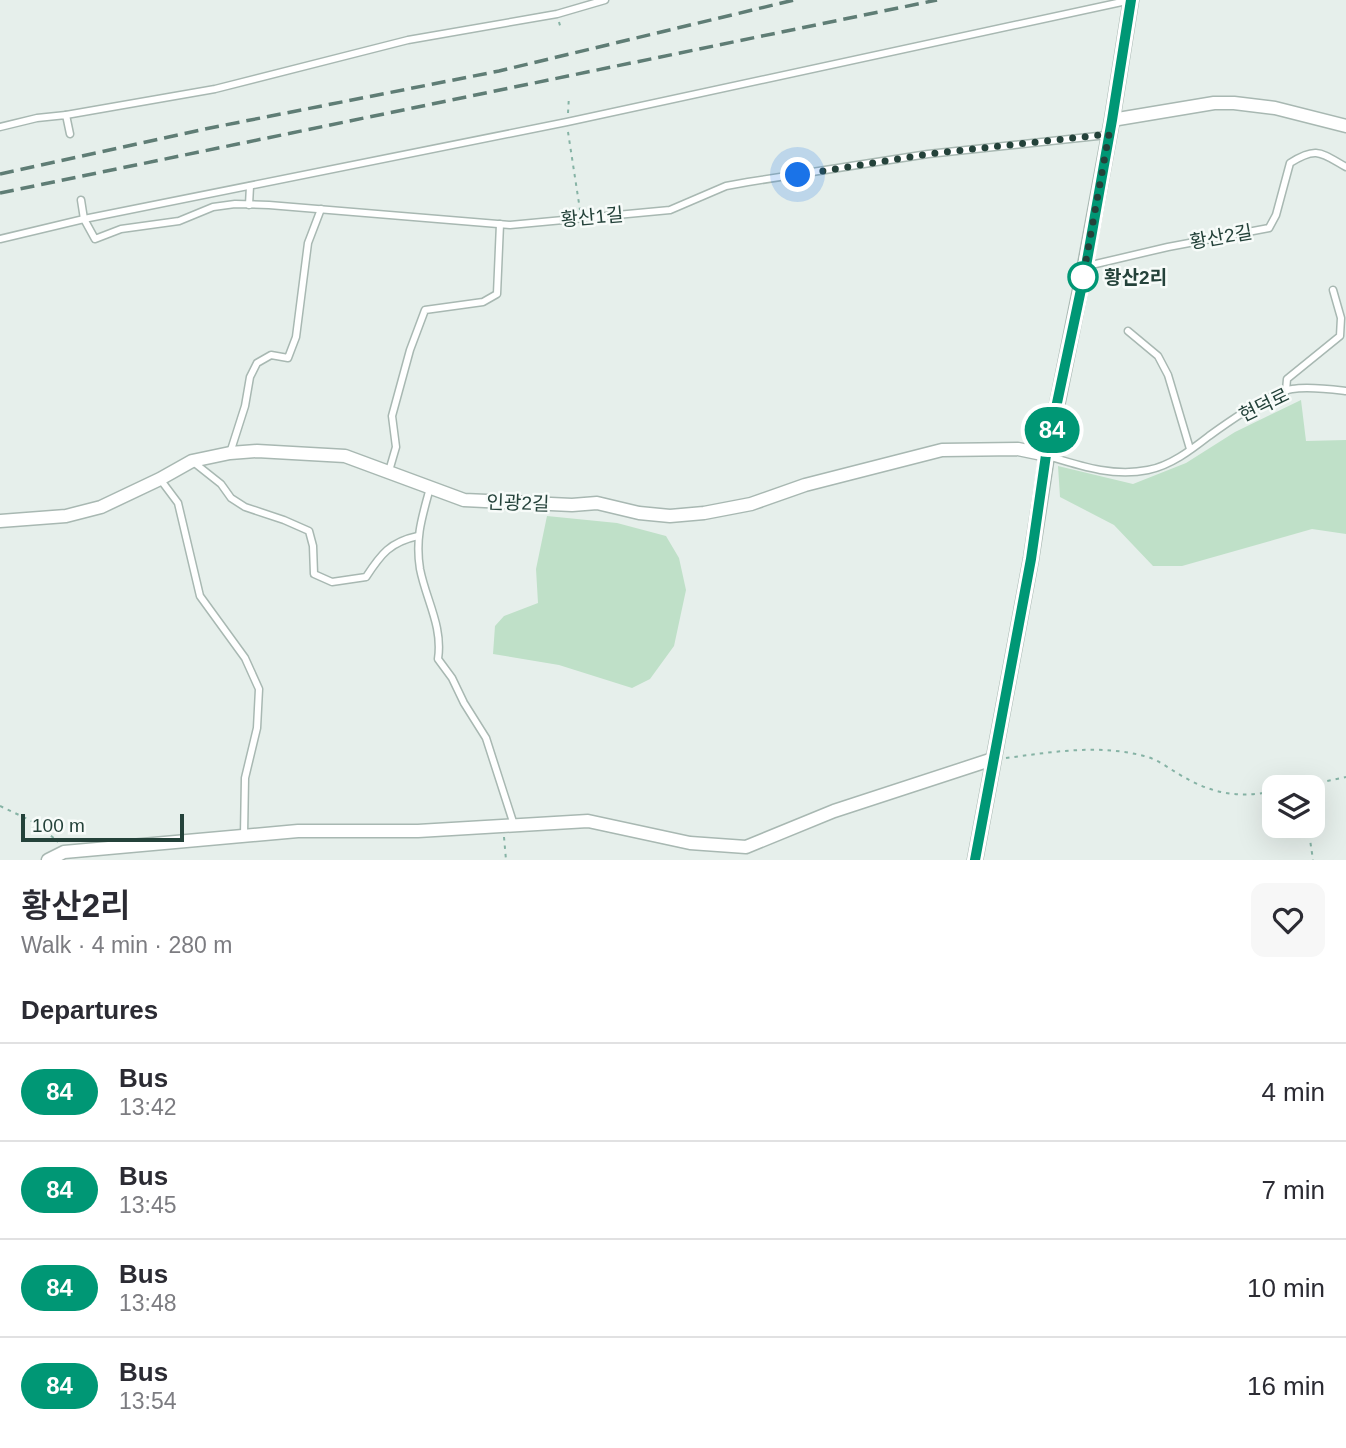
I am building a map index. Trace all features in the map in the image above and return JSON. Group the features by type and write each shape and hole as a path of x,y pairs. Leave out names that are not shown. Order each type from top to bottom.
{"street":[{"path":"981,860 993,760 1031,559 1046,455 1086,266 1131,0"},
{"path":"1111,127 1214,103 1275,108 1346,126"},
{"name":"인광2길","path":"0,521 66,516 101,507 192,461 230,453 257,451 345,456 464,500 572,505 597,503 639,513 670,516 751,504 805,485 942,450 1018,449 1046,455"},
{"path":"48,860 64,852 298,831 509,827 588,821 690,843 746,847 834,811 993,760"},
{"path":"968,860 984,823"},
{"path":"975,860 984,823"}],"lane":[{"path":"0,127 37,118 215,89 396,42 557,14 605,0"},
{"path":"0,239 84,219 567,122 1131,0"},
{"path":"66,115 70,134"},
{"name":"황산1길","path":"84,219 95,239 121,229 179,221 212,208 249,205 500,224 581,218 670,210 726,186 748,182 1111,127"},
{"name":"황산2길","path":"1086,266 1269,228 1276,215 1290,163 1303,155 1318,152 1346,167"},
{"path":"249,205 250,186"},
{"path":"81,200 84,219"},
{"path":"230,453 245,406 250,377 257,363 271,355 288,358 296,337 308,243 321,209"},
{"path":"389,471 396,447 392,416 410,350 425,310 483,302 497,294 500,224"},
{"path":"1286,391 1287,379 1340,336 1341,318 1333,290"},
{"path":"1128,331 1158,356 1168,375 1191,449"},
{"name":"현덕로","path":"1046,455 1094,470 1125,473 1150,470 1191,449 1221,427 1286,391 1346,391"},
{"path":"192,461 221,484 231,498 245,507 309,531 313,547 314,574 332,582 366,577 378,559 398,540 418,536"},
{"path":"160,479 178,503 200,596 245,658 260,689 257,728 245,778 244,837"},
{"path":"430,487 418,536 421,570 441,641 438,659 486,738 509,827"}],"path":[{"path":"569,96 567,122 581,218"},
{"path":"993,760 1073,749 1132,753 1146,756 1202,788 1239,796 1262,793"},
{"path":"1325,782 1346,777"},
{"path":"0,806 38,824 54,836 64,852"},
{"path":"506,860 509,827"},
{"path":"1310,838 1313,860"}],"green space":[{"path":"1301,400 1306,441 1346,440 1346,534 1312,529 1182,566 1153,566 1114,525 1060,497 1058,466 1133,484 1186,463 1235,432"},
{"path":"547,516 617,523 666,536 679,558 686,590 674,646 650,679 632,688 559,665 493,654 495,626 504,616 538,603 536,569"}],"railway":[{"path":"0,174 210,128 499,71 794,0"},
{"path":"0,193 937,0"}],"bus line":[{"name":"84","path":"975,860 1031,559 1046,455 1086,266 1131,0"}],"place":[{"name":"황산2리","path":"1083,277"}],"route":[{"path":"798,175 928,154 1109,134 1083,277"}]}
